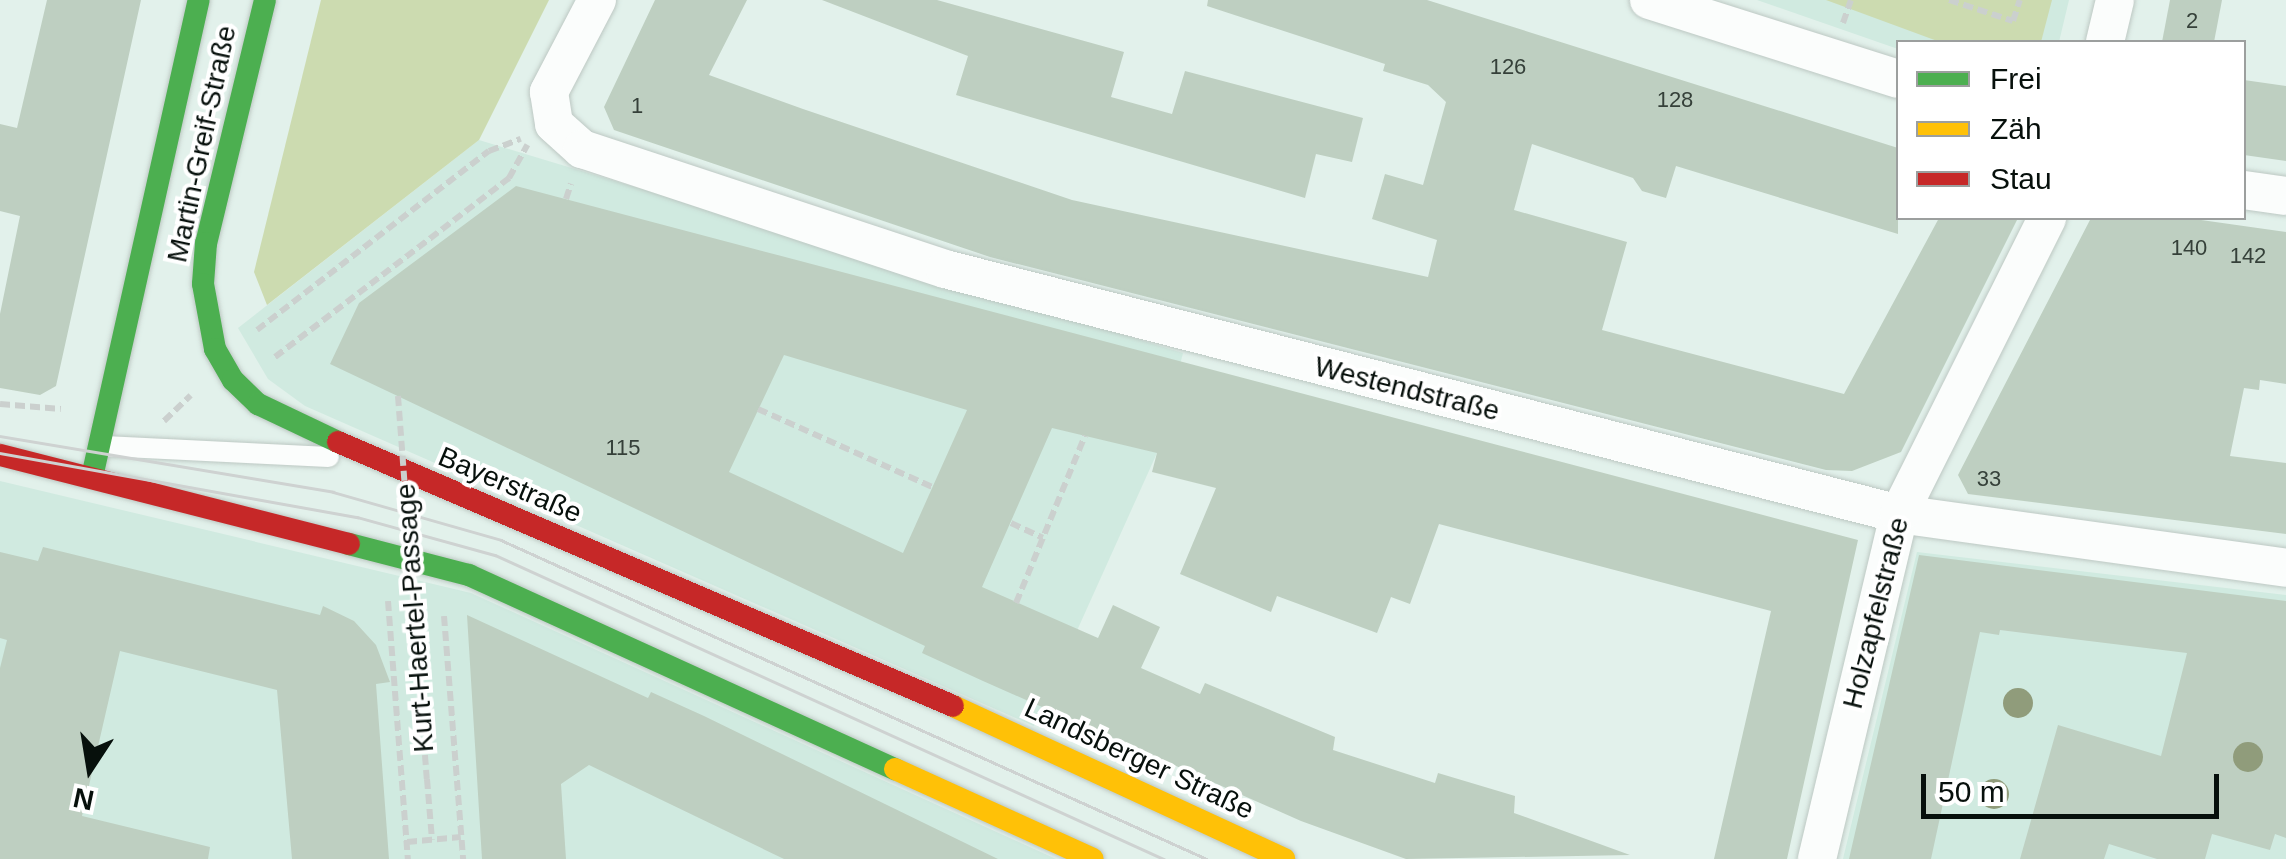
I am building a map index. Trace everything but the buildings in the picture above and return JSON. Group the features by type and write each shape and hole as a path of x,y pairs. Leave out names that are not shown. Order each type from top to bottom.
{"main road":[{"name":"Martin-Greif-Straße","path":"92,477 200,0"},
{"name":"Martin-Greif-Straße","path":"265,0 206,242 207,324 233,380 258,404 366,456"},
{"name":"Bayerstraße","path":"0,442 99,446"},
{"path":"0,455 469,574 918,776 1092,859"},
{"name":"Bayerstraße","path":"366,456 968,712"},
{"name":"Landsberger Straße","path":"968,712 1253,853 1284,859"}],"street":[{"name":"Westendstraße","path":"597,0 552,82 554,124 582,149 945,270 1899,514 2286,568"},
{"path":"1650,0 1896,79"},
{"path":"2106,40 2115,0"},
{"path":"2246,190 2286,196"},
{"name":"Holzapfelstraße","path":"1817,859 1899,514 2046,220"}],"lane":[{"name":"Bayerstraße","path":"99,446 230,456 366,456"}],"path":[{"path":"1949,0 2012,21 2020,0"},
{"path":"254,333 489,151 532,135 509,178 288,348"},
{"path":"249,322 279,370"},
{"name":"Kurt-Haertel-Passage","path":"398,396 432,840"},
{"path":"758,409 932,487"},
{"path":"386,428 422,444"},
{"path":"1016,603 1084,436"},
{"path":"1011,523 1043,538"},
{"name":"Kurt-Haertel-Passage","path":"387,582 408,859"},
{"name":"Kurt-Haertel-Passage","path":"443,598 463,859"},
{"path":"406,842 461,837"}],"shaded area":[{"path":"1757,0 2069,0 2059,40 1896,40 1896,48"},
{"path":"479,140 1183,353 1157,453 1034,726 305,406 268,379 238,328"},
{"path":"0,481 471,593 1056,859 0,859"},
{"path":"1917,552 2286,595 2286,859 1843,859"}],"green space":[{"path":"321,0 549,0 479,140 267,305 254,272"},
{"path":"1826,0 2052,0 2042,40 1935,40"}],"tram line":[{"path":"0,436 333,492 501,540 1207,859"},
{"path":"0,453 357,517 495,555 1164,859"}],"traffic: fast":[{"path":"92,477 199,0"},
{"path":"265,0 206,243 203,284 215,349 233,380 258,404 338,442"},
{"path":"349,544 469,575 895,769"}],"traffic: slow":[{"path":"953,706 1284,859"},
{"path":"895,769 1093,859"}],"traffic: jam":[{"path":"338,442 953,706"},
{"path":"0,455 349,544"}]}
